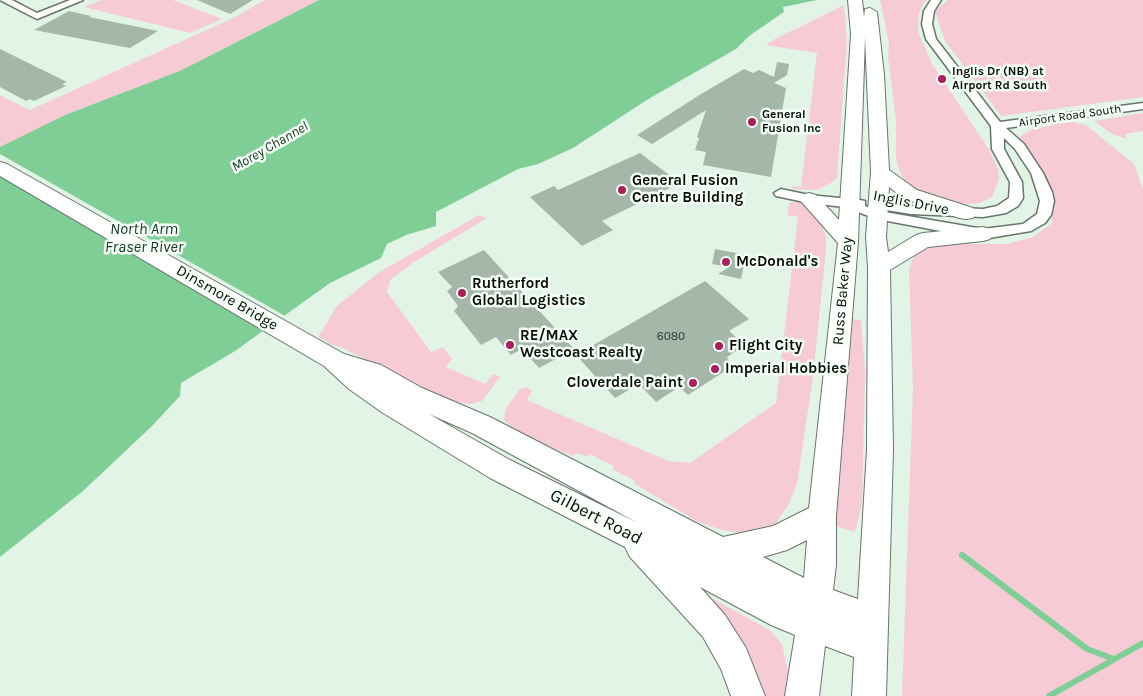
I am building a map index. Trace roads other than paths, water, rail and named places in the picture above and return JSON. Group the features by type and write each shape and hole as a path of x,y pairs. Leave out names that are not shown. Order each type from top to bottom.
{"main road":[{"name":"Russ Baker Way","path":"862,2 876,75 880,172 877,210 880,449 869,696"},
{"name":"Russ Baker Way","path":"802,696 821,565 822,516 848,242 858,34 862,2"},
{"name":"Dinsmore Bridge","path":"0,168 330,358"},
{"path":"880,172 910,194 966,213"},
{"path":"809,199 848,242"},
{"path":"878,266 924,240 983,234"},
{"name":"Gilbert Road","path":"330,358 358,382 392,406 500,469 623,530 764,605 814,612 871,633"},
{"name":"Gilbert Road","path":"330,358 372,372 413,394 481,425 724,551 814,612"},
{"path":"724,551 777,540 822,516"},
{"path":"623,530 714,626 734,660 748,696"}],"street":[{"path":"5,0 38,16 78,0"},
{"name":"Inglis Drive","path":"781,193 877,210 983,234 1026,228 1040,220 1046,208 1045,192 1037,173 1020,147 997,126 931,39 927,24 929,11 936,0"},
{"name":"Airport Road South","path":"997,126 1143,106"},
{"name":"Inglis Drive","path":"877,210 966,213 1001,210 1013,203 1017,190 1014,177 998,149 997,126"}],"water":[{"name":"North Arm Fraser River","path":"319,0 817,0 783,7 784,12 749,36 736,49 650,98 573,148 538,164 518,169 436,212 436,226 406,235 387,244 381,258 330,283 235,351 181,383 180,396 151,427 83,491 0,557 0,147 65,115 182,70"}],"waterway":[{"path":"962,555 1087,649 1114,659"},
{"path":"1049,696 1143,643"}],"place":[{"name":"Inglis Dr (NB) at Airport Rd South","path":"942,79"},
{"name":"General Fusion Inc","path":"752,122"},
{"name":"General Fusion Centre Building","path":"622,190"},
{"name":"McDonald's","path":"726,262"},
{"name":"Rutherford Global Logistics","path":"462,293"},
{"name":"RE/MAX Westcoast Realty","path":"510,345"},
{"name":"Flight City","path":"719,346"},
{"name":"Imperial Hobbies","path":"715,369"},
{"name":"Cloverdale Paint","path":"693,383"}],"water label":[{"name":"Morey Channel","path":"270,147"}]}
